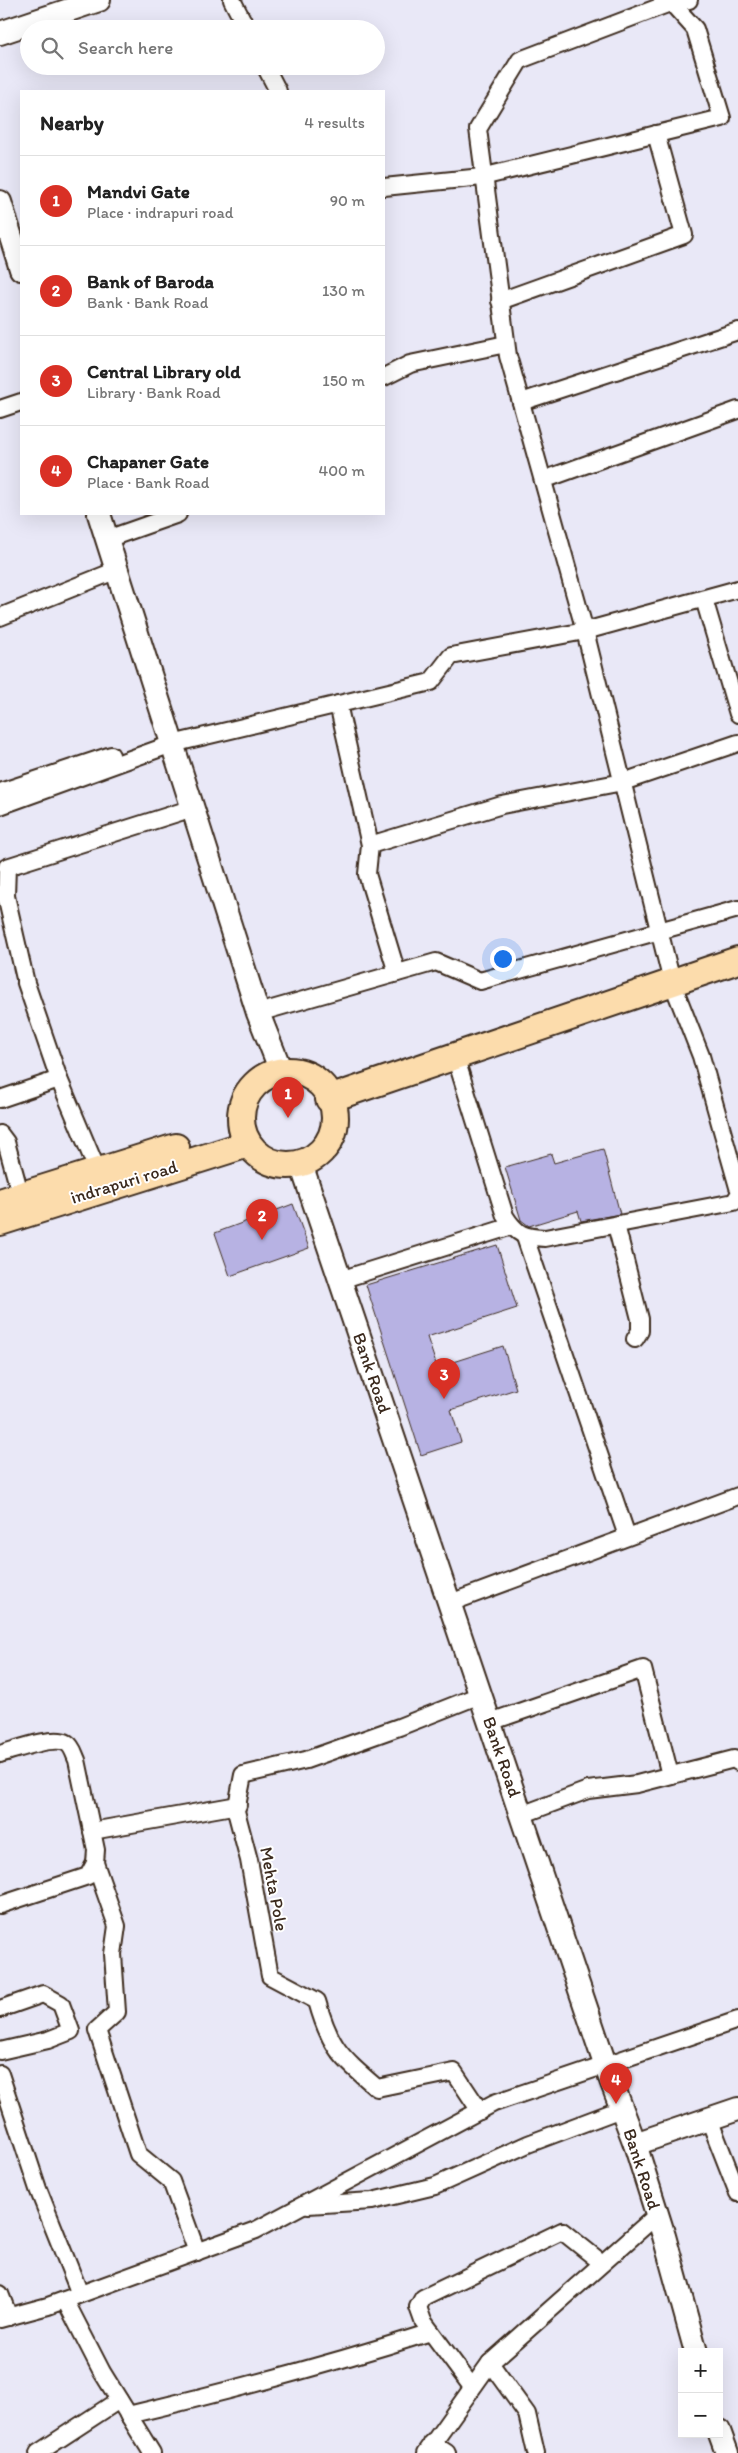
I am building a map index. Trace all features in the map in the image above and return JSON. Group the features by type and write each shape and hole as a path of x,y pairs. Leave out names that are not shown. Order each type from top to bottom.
{"main road":[{"path":"39,20 99,0"},
{"path":"0,33 20,26"},
{"path":"0,202 20,266"},
{"path":"99,515 258,1013 281,1071"},
{"path":"329,1099 738,960"},
{"path":"293,1070 306,1074 318,1081 334,1104 336,1119 333,1134 325,1147 315,1157 301,1164 285,1166 270,1162 253,1152 245,1135 240,1116 247,1092 256,1082 281,1071 293,1070"},
{"name":"indrapuri road","path":"0,1222 15,1204 245,1135"},
{"name":"Bank Road","path":"301,1164 606,2067 635,2144 695,2348"},
{"path":"635,2144 738,2109"},
{"path":"721,2438 726,2453"}],"street":[{"path":"232,0 242,20"},
{"path":"689,0 670,2 520,60 478,129 482,177 506,344 585,631 672,982 701,1056 738,1187"},
{"path":"385,187 482,177 722,118 695,29 670,2"},
{"path":"270,75 277,90"},
{"path":"500,301 684,235 656,134"},
{"path":"521,402 738,331"},
{"path":"385,376 410,364 506,344"},
{"path":"0,409 20,402"},
{"path":"543,480 738,410"},
{"path":"107,539 175,515"},
{"path":"0,617 117,570"},
{"path":"0,792 171,739 338,704 431,682 451,656 585,631 738,589"},
{"path":"704,599 738,714"},
{"path":"338,704 370,845 367,874 397,973"},
{"path":"0,806 171,739"},
{"path":"370,845 502,805 623,782 738,743"},
{"path":"101,1179 59,1079 26,984 6,896 4,867 193,808"},
{"path":"258,1013 436,962 480,981 738,909"},
{"path":"455,1056 505,1216 518,1231 627,1536"},
{"path":"0,1099 59,1079"},
{"path":"0,1134 6,1142 15,1204"},
{"path":"340,1280 518,1231 546,1238 734,1202 738,1196"},
{"path":"616,1225 640,1319 640,1331 635,1339"},
{"path":"450,1603 738,1496"},
{"path":"490,1722 643,1669 670,1775"},
{"name":"Mehta Pole","path":"480,1695 399,1728 306,1760 243,1775 236,1810 249,1860 270,1976 316,2001 325,2031 342,2058 377,2088 454,2072 480,2111"},
{"path":"0,1754 56,1740 66,1743 72,1749 77,1760 96,1850 95,1863 117,1926 114,1954 116,2012 97,2030 138,2154 171,2180 197,2252"},
{"path":"521,1815 588,1790 637,1784 734,1758 738,1762"},
{"path":"92,1831 238,1805"},
{"path":"0,1905 88,1876 95,1863"},
{"path":"0,2009 43,1994 61,2004 71,2031 48,2040 0,2051"},
{"path":"0,2294 5,2318 73,2297 197,2252 256,2230 494,2104 738,2020"},
{"path":"0,2074 73,2297 119,2400 152,2453"},
{"path":"303,2205 372,2201 435,2186 528,2144 621,2109"},
{"path":"709,2119 738,2193"},
{"path":"447,2453 429,2448 490,2363 657,2215"},
{"path":"472,2387 423,2320 418,2307 423,2298 552,2234 562,2231 602,2263"},
{"path":"128,2415 243,2388 344,2360 431,2332"},
{"path":"490,2363 527,2414 536,2453"},
{"path":"38,2453 119,2400"}],"building":[{"path":"603,1149 620,1214 581,1221 578,1211 529,1226 521,1220 505,1167 551,1154 554,1163"},
{"path":"293,1204 309,1248 230,1276 215,1233"},
{"path":"497,1245 517,1308 427,1337 437,1367 503,1346 516,1389 451,1410 461,1442 421,1455 366,1285"}],"place":[{"name":"Mandvi Gate","path":"288,1118"},
{"name":"Bank of Baroda","path":"262,1240"},
{"name":"Central Library old","path":"444,1399"},
{"name":"Chapaner Gate","path":"616,2104"}]}
